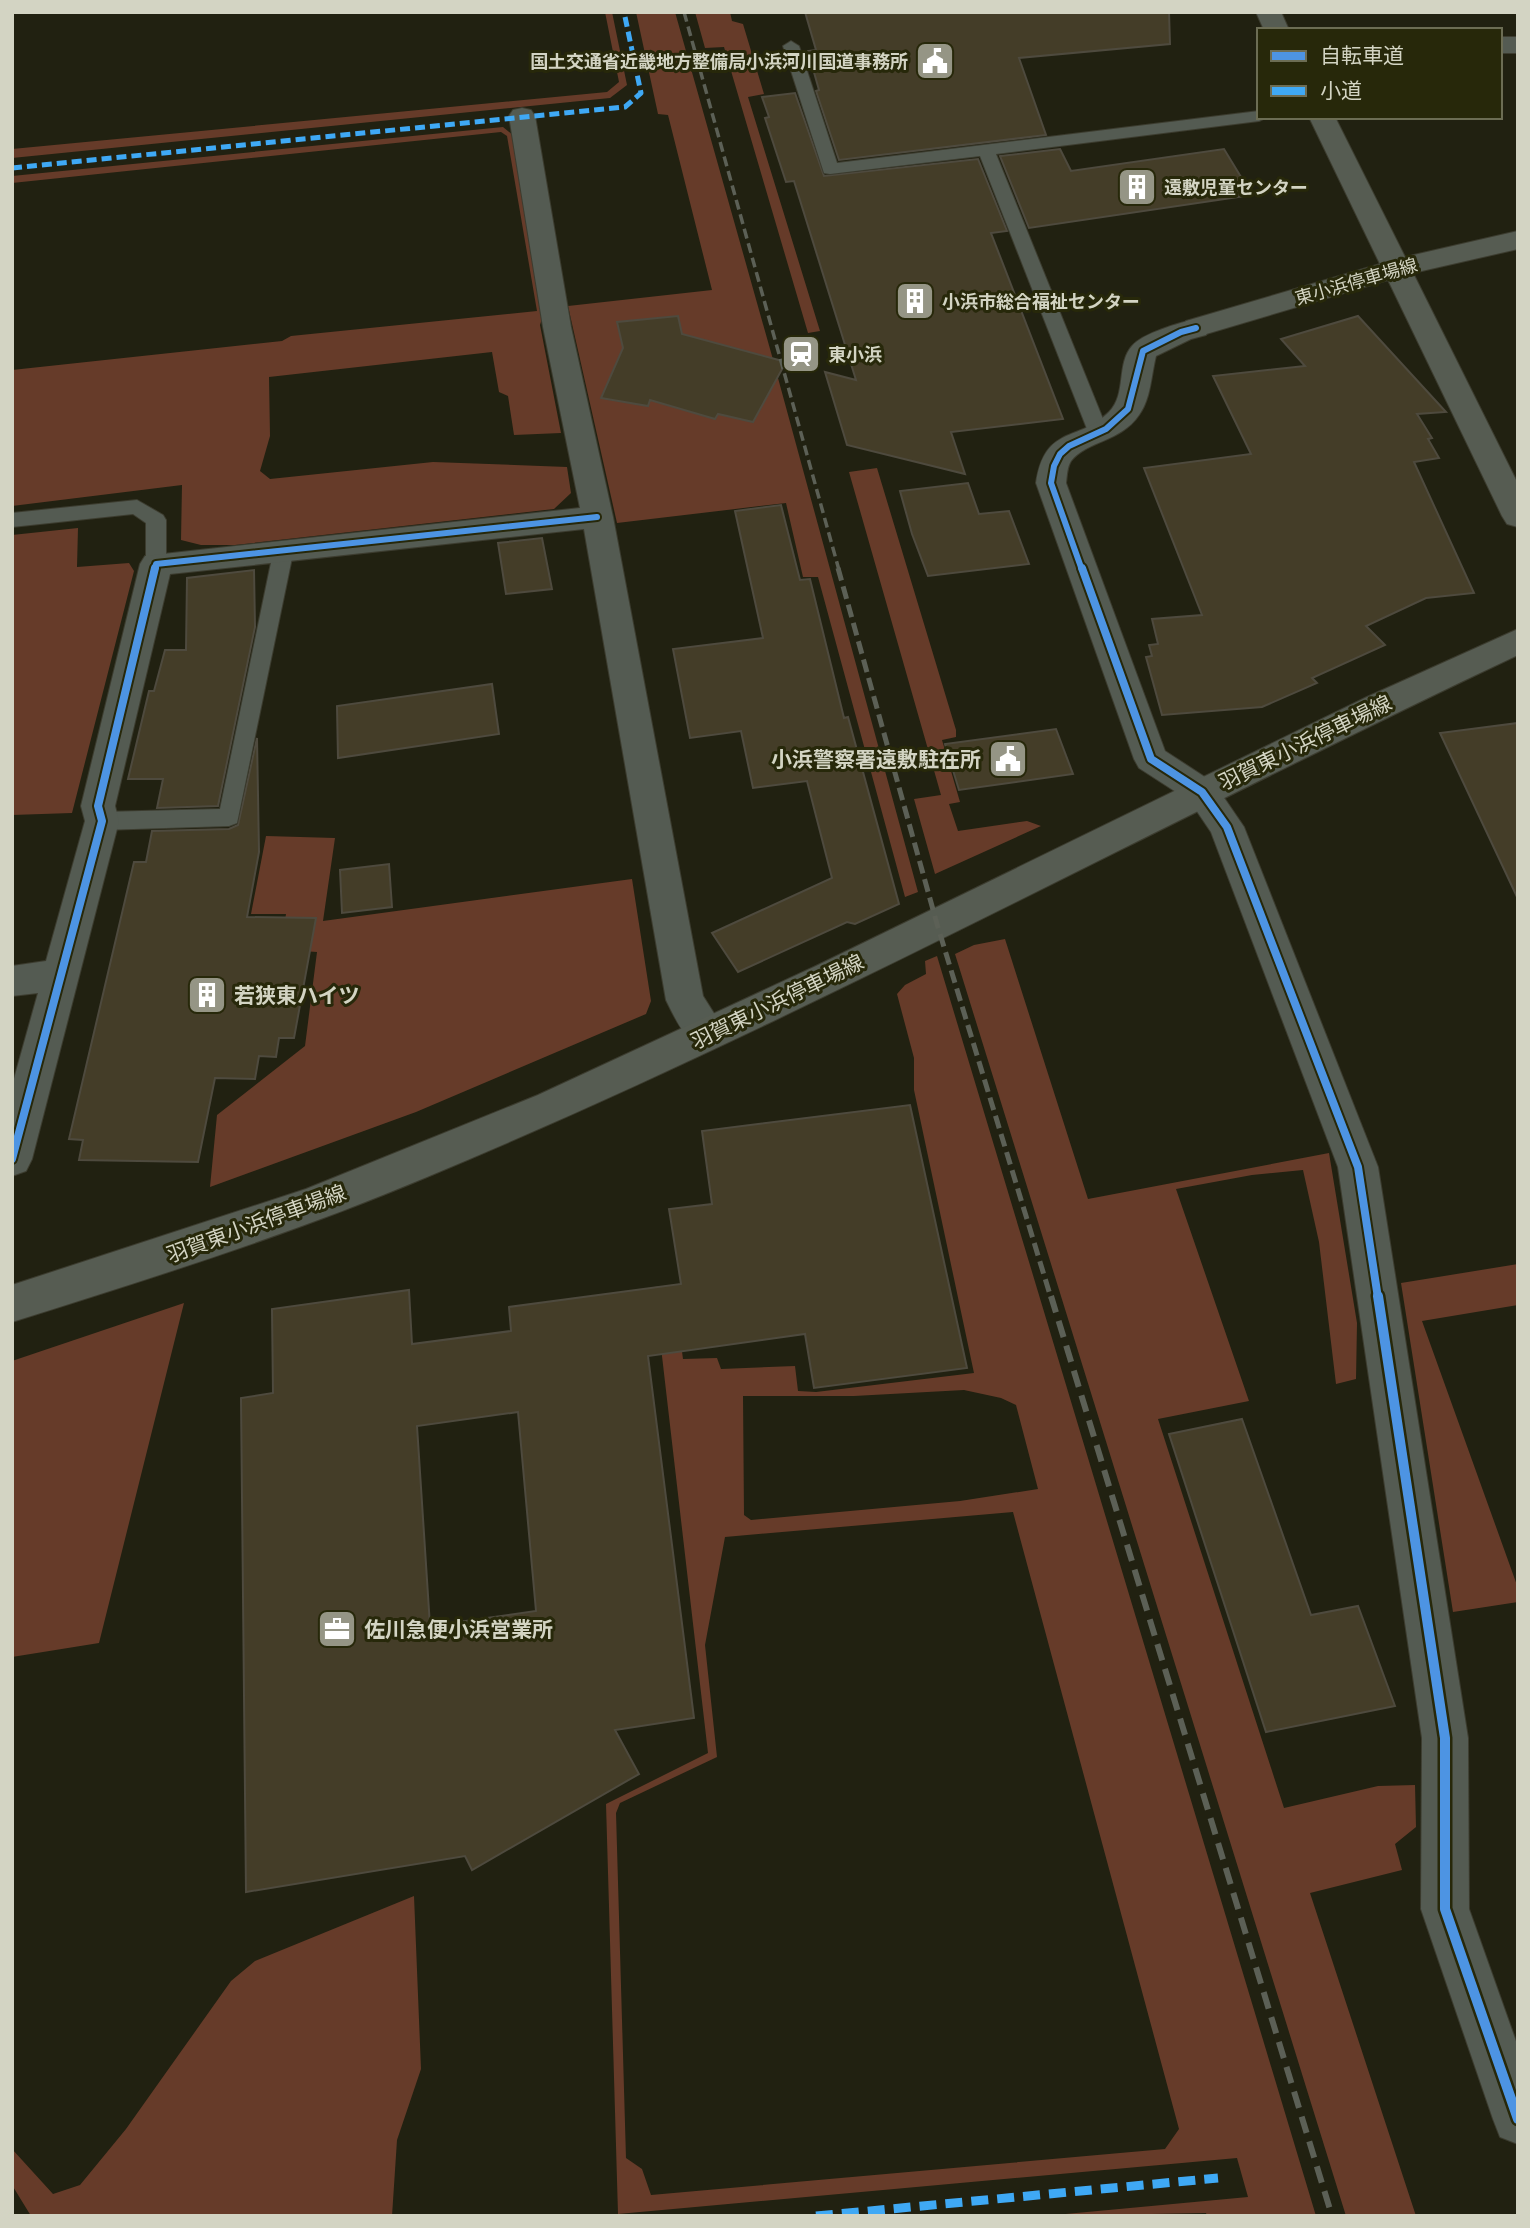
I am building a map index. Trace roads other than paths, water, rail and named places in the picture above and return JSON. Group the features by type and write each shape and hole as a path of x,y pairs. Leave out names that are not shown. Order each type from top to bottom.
{"main road":[{"path":"1268,12 1276,28"},
{"path":"1323,119 1518,516"},
{"name":"東小浜停車場線","path":"1196,328 1397,268 1518,240"},
{"name":"羽賀東小浜停車場線","path":"12,1304 183,1250 398,1171 560,1102 708,1034 1518,641"}],"street":[{"path":"522,116 557,327 597,517 685,1000 708,1034"},
{"path":"1196,328 1143,351 1128,408 1116,423 1064,450 1052,464 1051,483 1152,758 1202,792 1227,827 1358,1167 1445,1738 1445,1909 1518,2119"},
{"path":"12,1159 102,821 98,806 156,564 283,553 597,517"},
{"path":"12,981 63,974"}],"lane":[{"path":"791,46 830,169 1257,117"},
{"path":"986,150 1099,434"},
{"path":"12,520 137,507 156,520 156,564"},
{"path":"102,821 229,817 283,553"}],"railway":[{"path":"684,12 839,570"},
{"path":"838,568 937,924 1051,1298"},
{"path":"1051,1296 1332,2216"}],"place":[{"name":"国土交通省近畿地方整備局小浜河川国道事務所","path":"935,61"},
{"name":"遠敷児童センター","path":"1137,187"},
{"name":"小浜市総合福祉センター","path":"915,301"},
{"name":"東小浜","path":"801,354"},
{"name":"小浜警察署遠敷駐在所","path":"1008,759"},
{"name":"若狭東ハイツ","path":"207,995"},
{"name":"佐川急便小浜営業所","path":"337,1629"}]}
